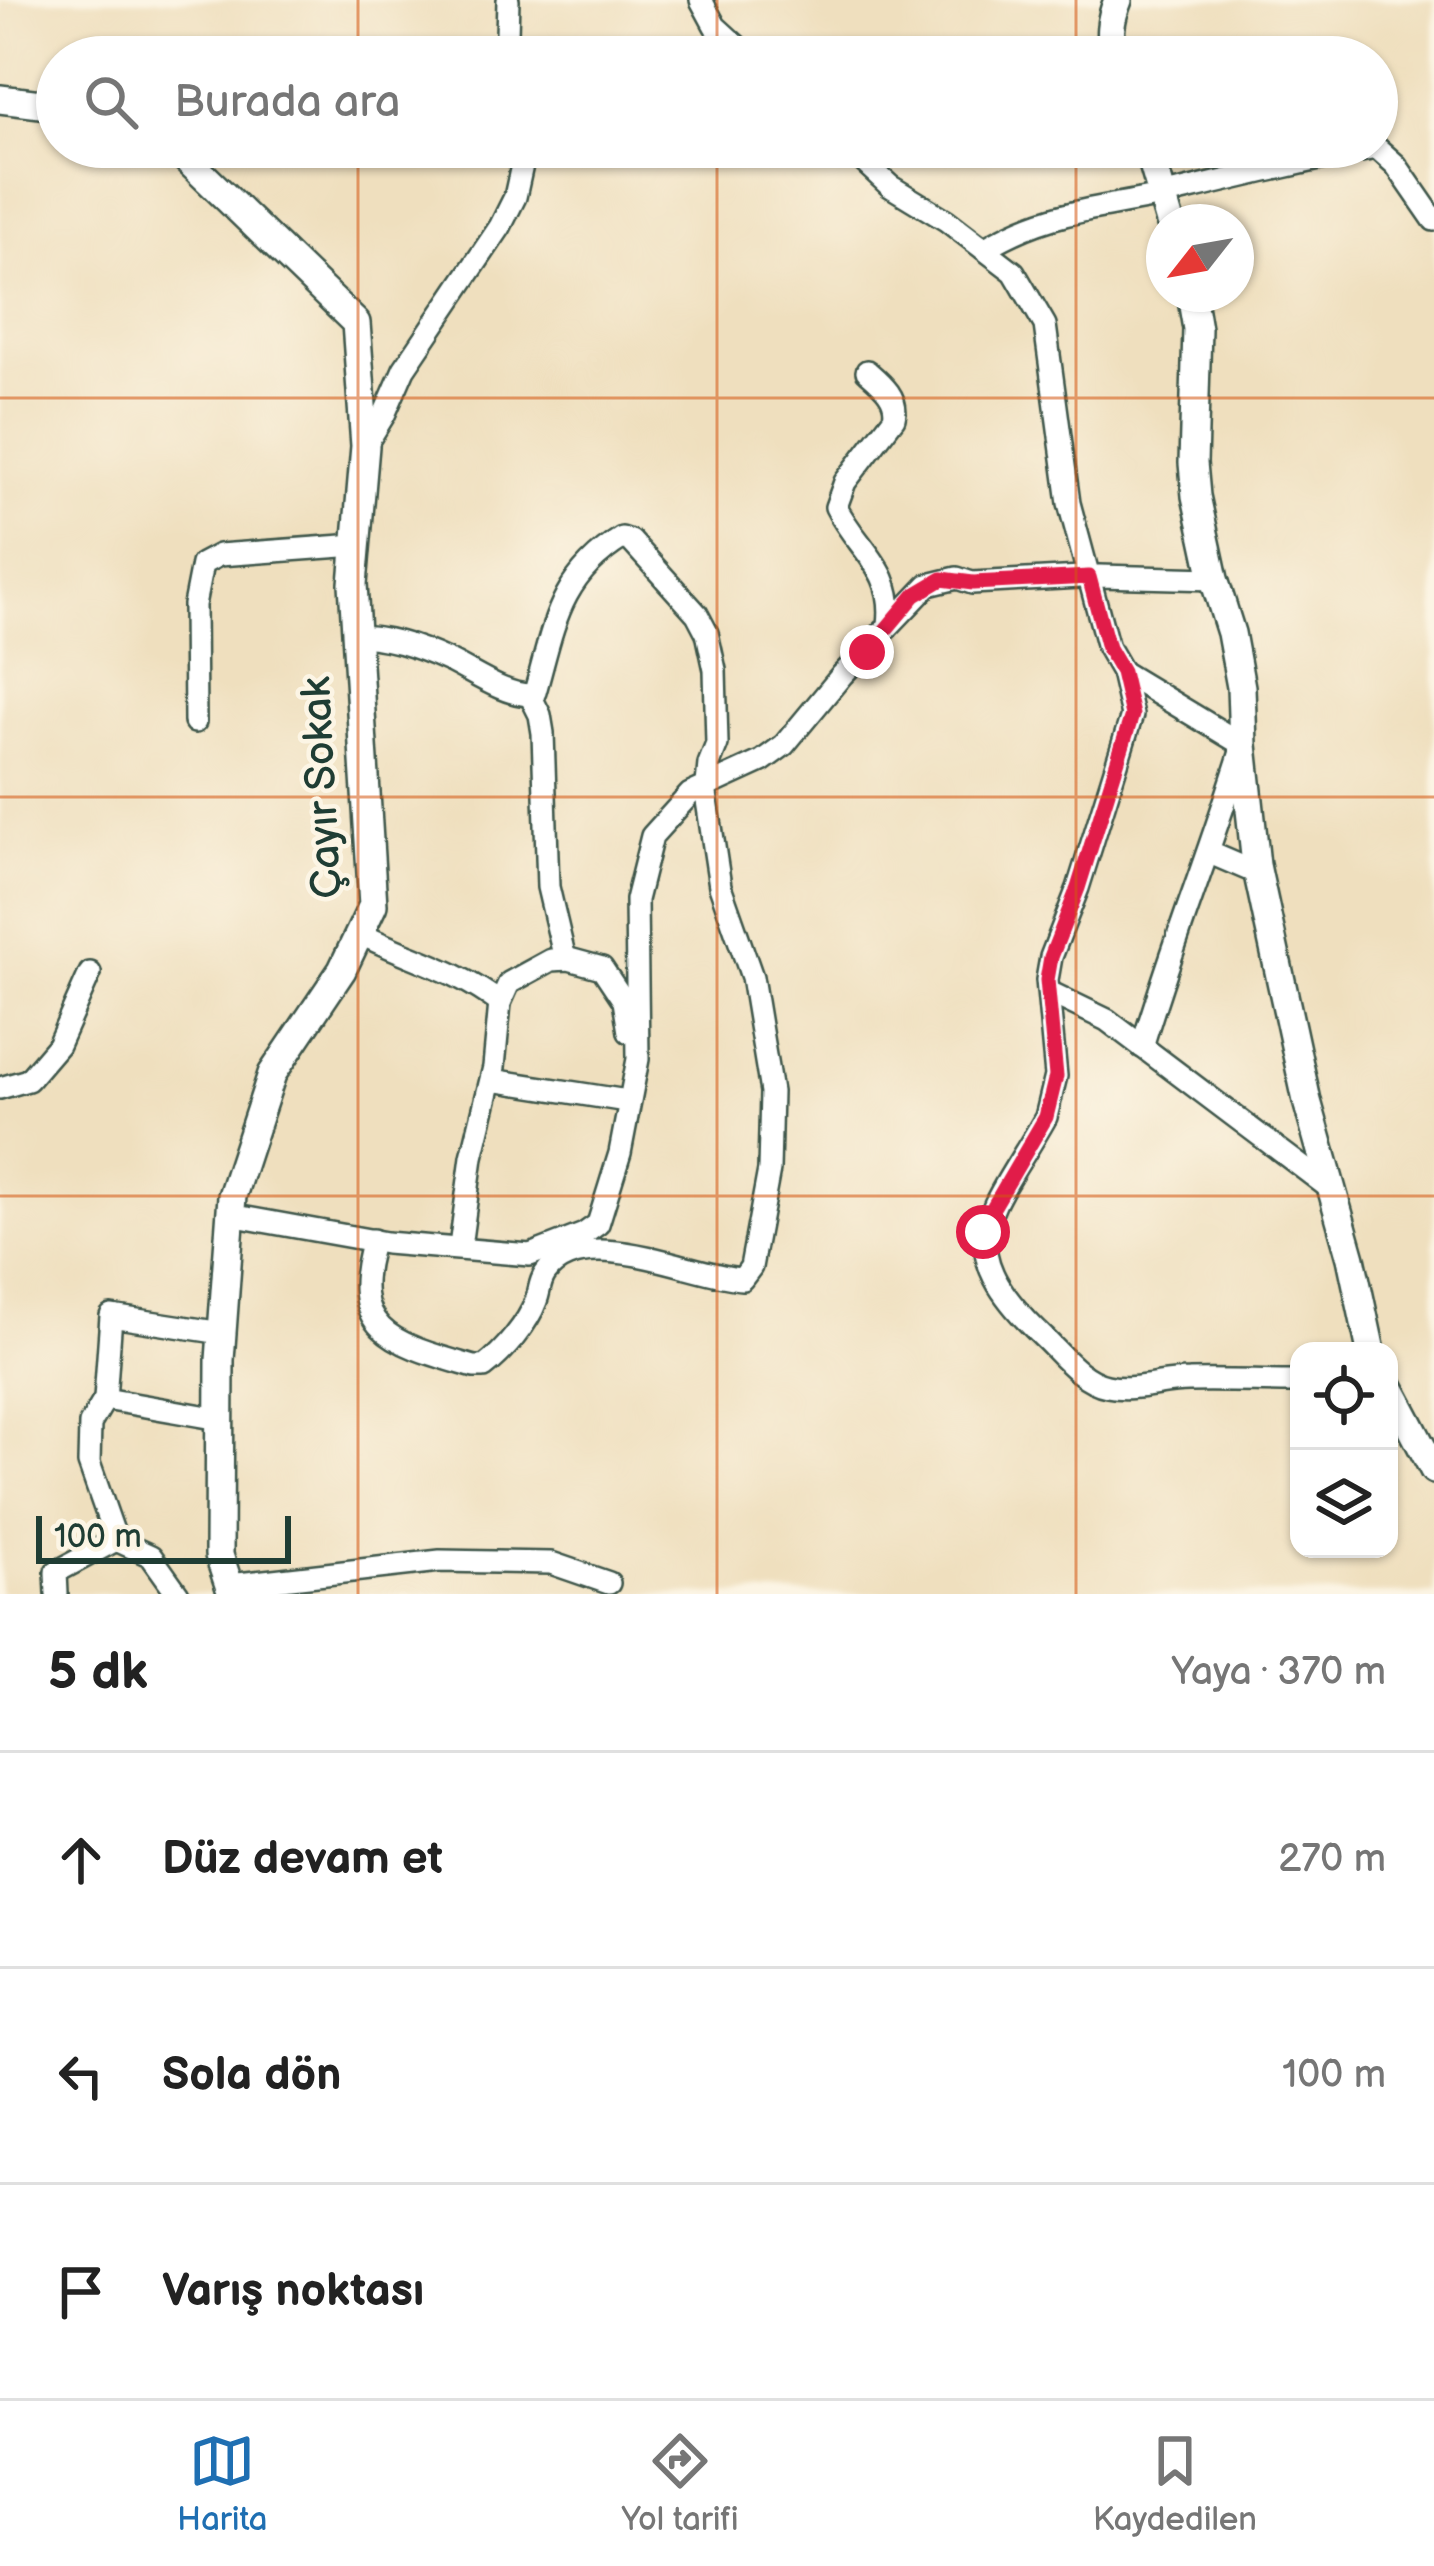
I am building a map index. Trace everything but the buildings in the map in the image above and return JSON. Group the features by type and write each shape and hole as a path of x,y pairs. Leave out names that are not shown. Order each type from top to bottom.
{"street":[{"path":"508,0 508,36"},
{"path":"701,0 726,36"},
{"path":"1109,36 1118,0"},
{"path":"0,99 36,103"},
{"name":"Çayır Sokak","path":"196,168 356,323 365,446 355,636 373,905 361,934 272,1074 232,1196 223,1333 219,1555 231,1590"},
{"path":"365,446 404,369 500,227 515,197 521,168"},
{"path":"871,168 1014,272 1046,325 1069,503 1108,648 1122,672 1132,715 1078,888 1051,957 1056,1076 1051,1101 987,1218 983,1252 1017,1312 1098,1384 1132,1388 1186,1381 1290,1382"},
{"path":"1154,168 1165,204"},
{"path":"1180,204 1277,168"},
{"path":"1398,168 1434,220"},
{"path":"984,249 1055,215 1146,210"},
{"path":"1194,312 1193,463 1214,579 1232,633 1258,874 1297,1058 1352,1258 1368,1342"},
{"path":"868,370 893,398 894,418 845,482 836,507 884,577 892,599 888,630"},
{"path":"355,636 382,636 445,659 515,693 530,694 535,692 554,617 566,590 605,548 622,538 631,541 683,595 707,633 718,696 717,744 707,783 720,886 752,977 772,1092 765,1196 751,1267 742,1279 636,1253 589,1253 556,1262 540,1283 530,1314 508,1343 484,1367 474,1366 383,1334 363,1291 373,1240"},
{"path":"195,722 194,605 202,564 220,555 357,544"},
{"path":"230,1215 373,1240 530,1255 572,1240 598,1224 620,1153 638,1059 636,901 644,858 666,817 707,783 762,761 784,745 915,595 942,579 973,583 1089,577 1214,579"},
{"path":"1122,672 1243,745"},
{"path":"530,694 543,733 548,887 565,959"},
{"path":"1142,1047 1243,745"},
{"path":"1210,853 1258,874"},
{"path":"361,934 396,952 449,969 500,1004"},
{"path":"460,1247 472,1157 492,1080 500,1004 509,982 550,960 602,968 616,985 628,1026 630,1091"},
{"path":"0,1088 28,1080 58,1046 91,973"},
{"path":"1049,992 1107,1020 1331,1190"},
{"path":"492,1080 630,1091"},
{"path":"178,1594 151,1556 116,1540 89,1463 90,1424 105,1399 111,1316 223,1333"},
{"path":"105,1399 220,1419"},
{"path":"1398,1402 1434,1471"},
{"path":"57,1594 56,1572 116,1540"},
{"path":"231,1590 440,1561 551,1563 609,1583"}],"route":[{"path":"867,652 915,595 942,579 973,583 1089,577 1132,715 1078,888 1051,957 1047,980 1056,1076 1051,1101 983,1232"}]}
